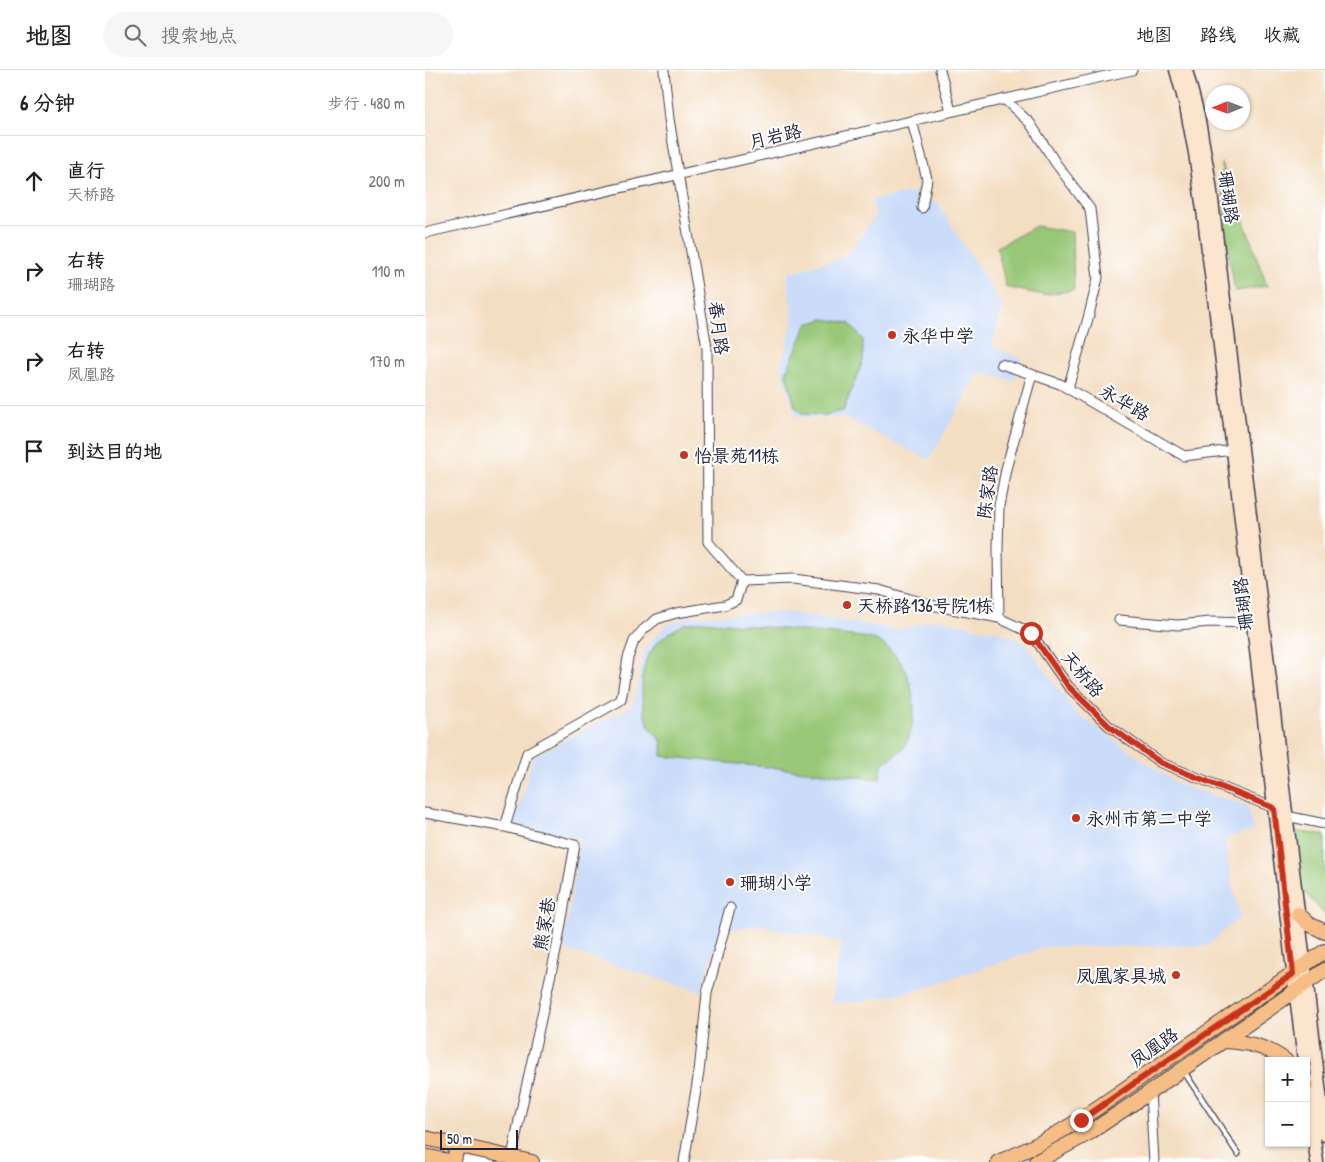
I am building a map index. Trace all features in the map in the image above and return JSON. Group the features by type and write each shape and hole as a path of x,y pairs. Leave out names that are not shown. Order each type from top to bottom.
{"main road":[{"name":"珊瑚路","path":"1176,70 1186,106 1195,153 1233,450 1274,808 1325,1135"},
{"name":"珊瑚路","path":"1186,70 1198,115 1210,184 1298,914 1299,970"},
{"path":"1298,914 1309,924 1325,932"},
{"name":"凤凰路","path":"998,1162 1049,1139 1081,1120 1325,951"},
{"name":"凤凰路","path":"1036,1162 1089,1133 1325,970"},
{"name":"珊瑚路","path":"1301,987 1304,1057"},
{"path":"1223,1041 1243,1042 1260,1046 1281,1057"},
{"path":"1310,1102 1317,1162"},
{"path":"425,1138 532,1162"},
{"path":"425,1156 454,1162 457,1145"}],"street":[{"name":"春月路","path":"664,70 669,120 707,348 708,542 742,581"},
{"path":"941,70 951,112"},
{"name":"月岩路","path":"425,233 1132,70"},
{"path":"1004,99 1030,123 1055,162 1090,210 1098,278 1068,388"},
{"path":"912,120 927,179 921,208"},
{"name":"永华路","path":"1001,364 1068,388 1184,456 1233,450"},
{"name":"陈家路","path":"999,618 999,506 1006,469 1032,374"},
{"name":"天桥路","path":"742,581 793,579 879,590 931,606 999,618 1031,633 1068,686 1109,726 1161,763 1274,808"},
{"path":"505,827 527,753 621,700 628,658 634,642 645,629 657,619 663,617 685,611 725,605 736,600 742,581"},
{"path":"1119,620 1178,625 1210,622 1253,623"},
{"name":"熊家巷","path":"425,813 505,827 575,845 557,946 512,1158"},
{"path":"1286,816 1325,824"},
{"path":"684,1162 699,1072 707,993 730,908"},
{"path":"1150,1092 1154,1162"}],"lane":[{"path":"1183,1069 1238,1154"}],"shaded area":[{"name":"永华中学","path":"915,192 937,202 1002,306 992,347 1021,358 1014,381 979,372 929,460 845,418 796,417 781,365 793,322 787,273 847,256 876,214 872,200"},
{"name":"永州市第二中学","path":"787,612 899,630 936,619 999,632 1025,643 1075,712 1179,785 1248,806 1254,830 1225,838 1228,866 1240,917 1207,946 1046,947 919,990 857,1002 831,1003 842,942 756,925 719,931 701,992 563,949 580,838 514,825 533,757 633,705 645,647 666,625 694,616"}],"green space":[{"path":"1221,163 1230,182 1267,286 1235,291 1227,244"},
{"path":"1036,226 1072,232 1074,290 1043,295 1006,287 997,247"},
{"path":"824,319 849,323 863,340 863,361 843,411 825,415 803,414 795,407 786,373 807,324"},
{"path":"704,621 863,637 878,641 888,648 896,656 908,676 914,710 913,722 907,741 898,753 882,764 880,779 662,756 662,742 650,728 644,714 642,679 646,660 656,643 669,633 684,624"},
{"path":"1293,831 1325,835 1325,915 1300,887"}],"place":[{"name":"永华中学","path":"892,335"},
{"name":"怡景苑11栋","path":"684,455"},
{"name":"天桥路136号院1栋","path":"847,605"},
{"name":"永州市第二中学","path":"1076,818"},
{"name":"珊瑚小学","path":"730,882"},
{"name":"凤凰家具城","path":"1176,975"}],"route":[{"path":"1031,633 1068,686 1109,726 1161,763 1274,808 1293,974 1081,1120"}]}
